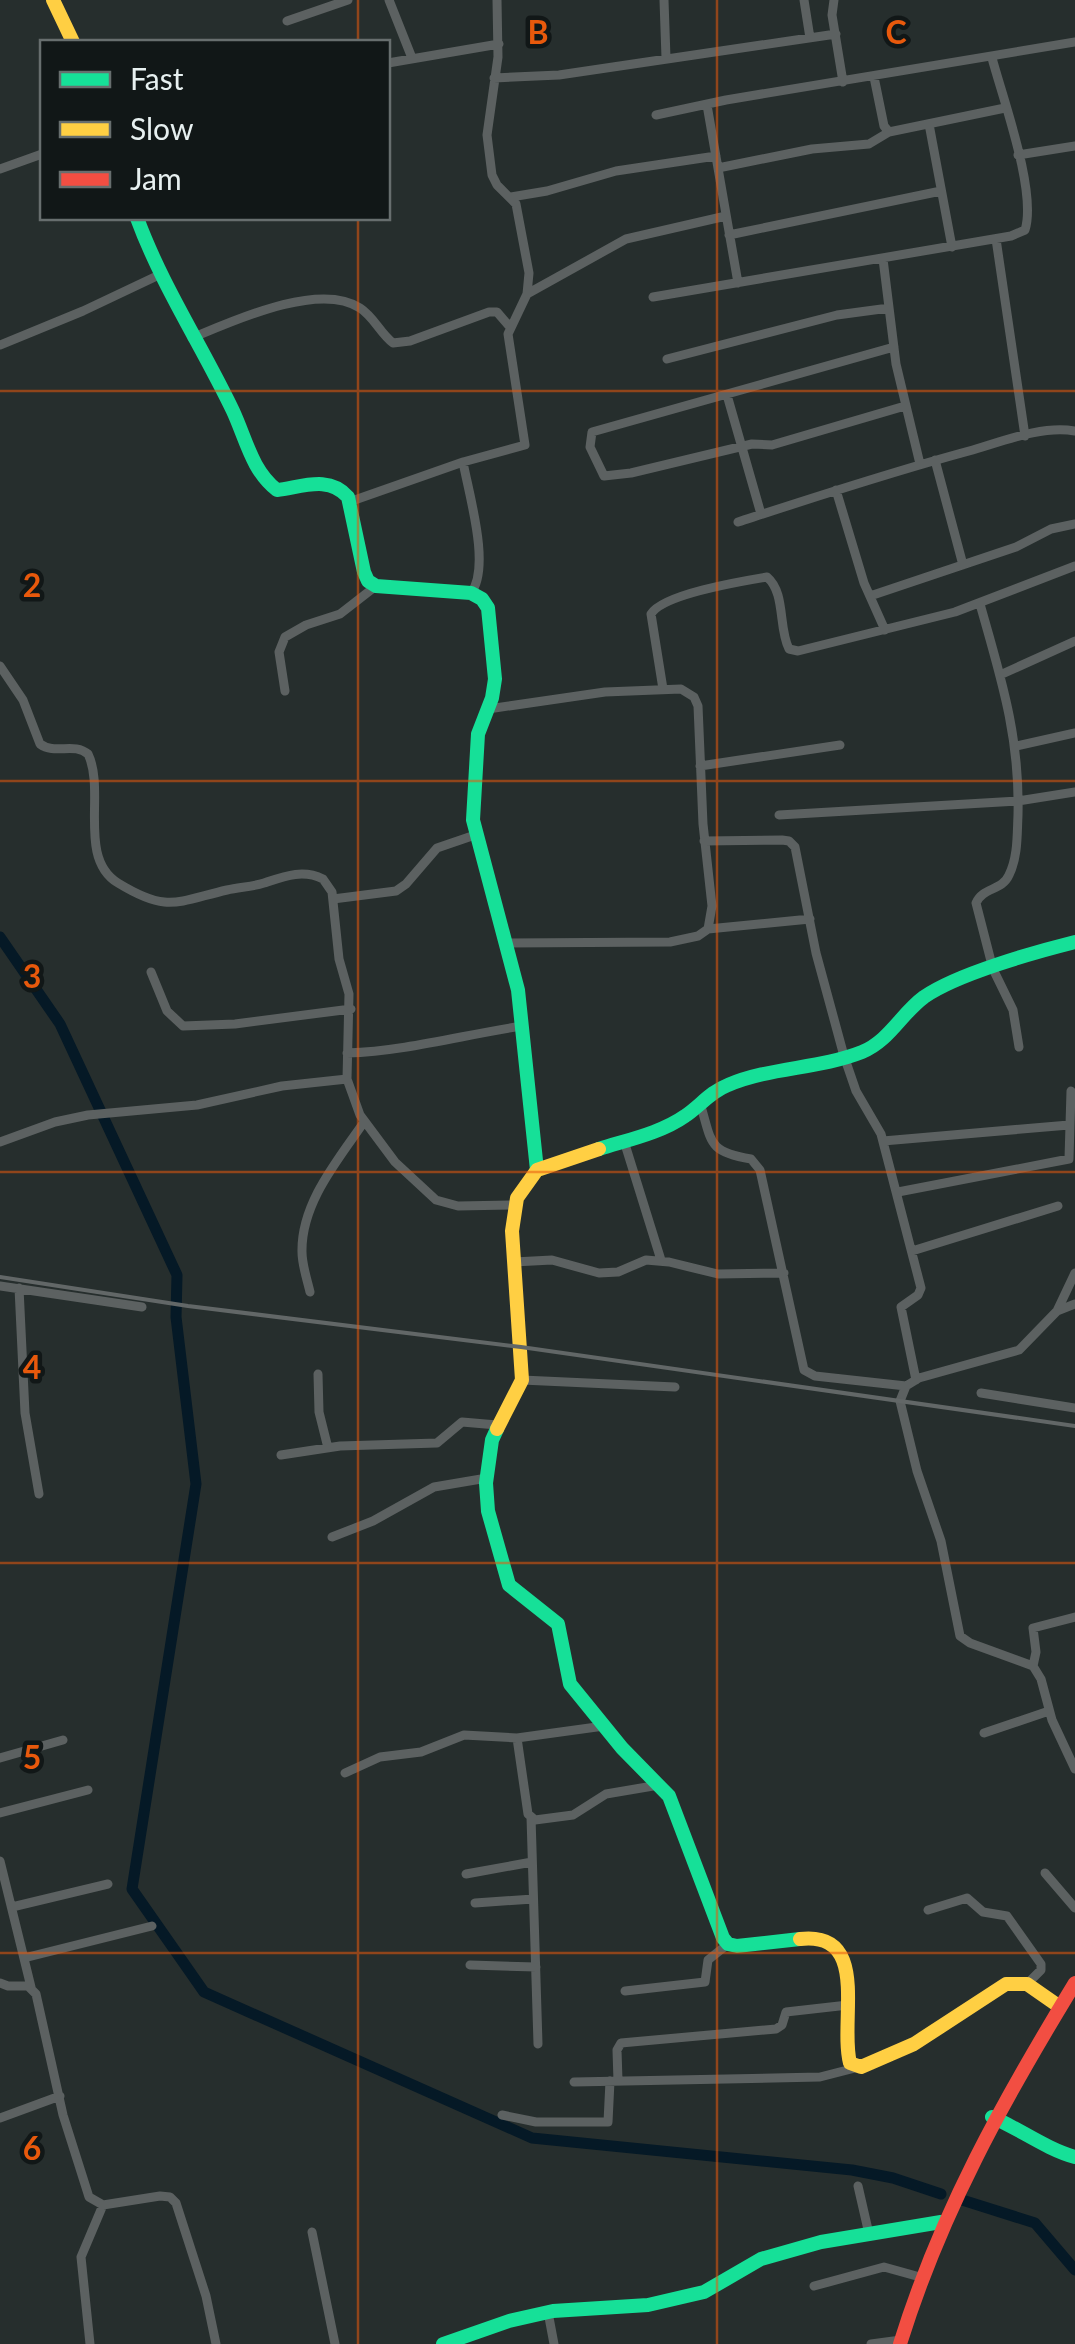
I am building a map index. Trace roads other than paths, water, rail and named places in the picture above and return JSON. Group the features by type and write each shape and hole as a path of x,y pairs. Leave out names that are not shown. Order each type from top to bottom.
{"main road":[{"path":"52,0 72,40"},
{"path":"139,220 159,274 269,486 276,490 334,483 342,488 349,502 368,580 376,586 471,594 482,599 491,620 494,680 478,734 472,820 508,943 522,1026 536,1170"},
{"path":"1060,2007 1027,1984 1006,1984 937,2031 890,2056 861,2067 850,2064 844,2047 848,2006 842,1954 829,1940 819,1937 728,1944 662,1785 622,1748 570,1684 558,1624 519,1596 506,1579 488,1511 487,1478 497,1425 518,1394 522,1380 514,1262 515,1205 536,1170 680,1120 729,1084 874,1047 923,998 1031,953 1075,942"},
{"path":"900,2342 920,2277 959,2182 992,2117 1075,1983"},
{"path":"992,2117 1024,2131 1056,2152 1075,2157"},
{"path":"443,2344 548,2312 648,2305 704,2292 761,2259 944,2216"}],"street":[{"path":"287,21 348,0"},
{"path":"389,0 412,58"},
{"path":"349,502 462,462 525,445 508,343 510,327 527,294 529,273 516,204 497,185 488,156 487,116 499,44 497,0"},
{"path":"666,0 666,58"},
{"path":"804,0 810,38"},
{"path":"834,0 832,15 843,82"},
{"path":"494,78 534,78 836,34"},
{"path":"656,115 1075,42"},
{"path":"390,63 499,44"},
{"path":"653,297 1019,234 1028,223 1018,155 992,58"},
{"path":"874,76 884,126 889,132"},
{"path":"707,105 738,284"},
{"path":"718,168 812,149 869,144 889,132 1006,108"},
{"path":"929,124 952,246"},
{"path":"1018,155 1075,146"},
{"path":"0,170 40,155"},
{"path":"511,197 616,171 716,156"},
{"path":"729,235 941,190"},
{"path":"527,294 626,239 726,216"},
{"path":"996,239 1026,436"},
{"path":"883,259 894,347 920,464"},
{"path":"0,345 84,311 159,274"},
{"path":"192,338 269,308 322,300 362,309 393,343 410,341 489,312 497,312 510,327"},
{"path":"667,359 837,315 888,308"},
{"path":"894,347 592,432 590,447 604,476 610,476 742,447 784,442 905,406"},
{"path":"726,395 761,514"},
{"path":"738,522 934,460 1026,436 1059,430 1075,432"},
{"path":"934,460 963,564"},
{"path":"462,462 478,546 479,582 471,594"},
{"path":"836,490 885,630"},
{"path":"870,596 1075,524"},
{"path":"663,689 651,614 656,606 681,597 767,577 777,595 785,641 789,649 798,651 980,604 1075,566"},
{"path":"286,691 279,652 285,637 340,614 376,586"},
{"path":"980,604 1016,746 1018,801 1016,855 1011,872 1006,882 982,894 976,903 993,968 1012,1010 1019,1047"},
{"path":"1000,675 1075,641"},
{"path":"0,666 23,700 40,744 46,748 76,748 88,754 94,770 98,852 103,870 116,882 152,900 174,904 304,873 323,879 333,899 339,959 351,1010 347,1079 364,1122 395,1162 436,1200 458,1206 515,1205"},
{"path":"488,709 605,692 688,690 698,706 704,842 712,906 708,929"},
{"path":"1016,746 1075,733"},
{"path":"700,766 840,745"},
{"path":"779,814 1018,801 1075,792"},
{"path":"333,899 396,891 437,848 475,835"},
{"path":"704,842 790,841 799,860 844,1056 856,1090 883,1140 912,1251 920,1292 903,1304 901,1311 911,1383 900,1400 917,1471 941,1541 958,1630 970,1643 1034,1666"},
{"path":"508,943 670,942 698,936 708,929 810,919"},
{"path":"151,972 167,1011 183,1026 351,1010"},
{"path":"346,1053 388,1052 522,1026"},
{"path":"0,1142 88,1115 210,1103 282,1086 347,1079"},
{"path":"898,1192 1069,1159 1070,1091"},
{"path":"700,1102 715,1147 727,1156 756,1162 808,1374 911,1383 1019,1350 1057,1311 1075,1272"},
{"path":"310,1292 302,1254 310,1211 325,1180 364,1122"},
{"path":"883,1140 1069,1125"},
{"path":"624,1140 660,1260"},
{"path":"912,1251 1058,1206"},
{"path":"514,1262 543,1259 611,1273 646,1260 660,1260 718,1274 784,1273"},
{"path":"0,1286 142,1307"},
{"path":"19,1288 24,1401 39,1494"},
{"path":"1057,1311 1075,1304"},
{"path":"318,1374 319,1412 328,1448"},
{"path":"522,1380 675,1386"},
{"path":"981,1393 1075,1408"},
{"path":"281,1455 328,1448 437,1443 462,1422 497,1425"},
{"path":"332,1537 373,1521 434,1487 487,1478"},
{"path":"1075,1617 1033,1628 1034,1666 1075,1769"},
{"path":"984,1734 1049,1711"},
{"path":"346,1773 380,1757 421,1752 464,1735 518,1738 604,1726"},
{"path":"518,1738 530,1817 538,2044"},
{"path":"0,1758 64,1740"},
{"path":"530,1817 535,1820 574,1814 606,1794 662,1785"},
{"path":"0,1813 88,1790"},
{"path":"0,1861 89,2197 103,2205 160,2196 170,2197 176,2203 206,2296 216,2344"},
{"path":"466,1874 532,1862"},
{"path":"1045,1873 1075,1908"},
{"path":"12,1907 108,1884"},
{"path":"475,1903 533,1898"},
{"path":"928,1910 967,1898 983,1912 1007,1916 1041,1964 1042,1970 1027,1984"},
{"path":"24,1958 152,1926"},
{"path":"624,1992 705,1982 708,1960 728,1944"},
{"path":"470,1965 536,1967"},
{"path":"0,1982 32,1987"},
{"path":"502,2114 536,2122 608,2122 621,2043 776,2030 786,2012 848,2006"},
{"path":"574,2082 820,2077 861,2067"},
{"path":"0,2118 60,2096"},
{"path":"858,2186 869,2234"},
{"path":"90,2344 81,2257 103,2205"},
{"path":"312,2232 335,2344"},
{"path":"814,2286 884,2267 920,2277"},
{"path":"548,2312 554,2344"},
{"path":"871,2344 900,2342"}],"waterway":[{"path":"0,937 60,1024 177,1275 176,1317 196,1484 132,1889 204,1992 532,2138 852,2170 941,2194"},
{"path":"959,2199 1035,2223 1075,2270"}],"railway":[{"path":"0,1277 1075,1426"}]}
